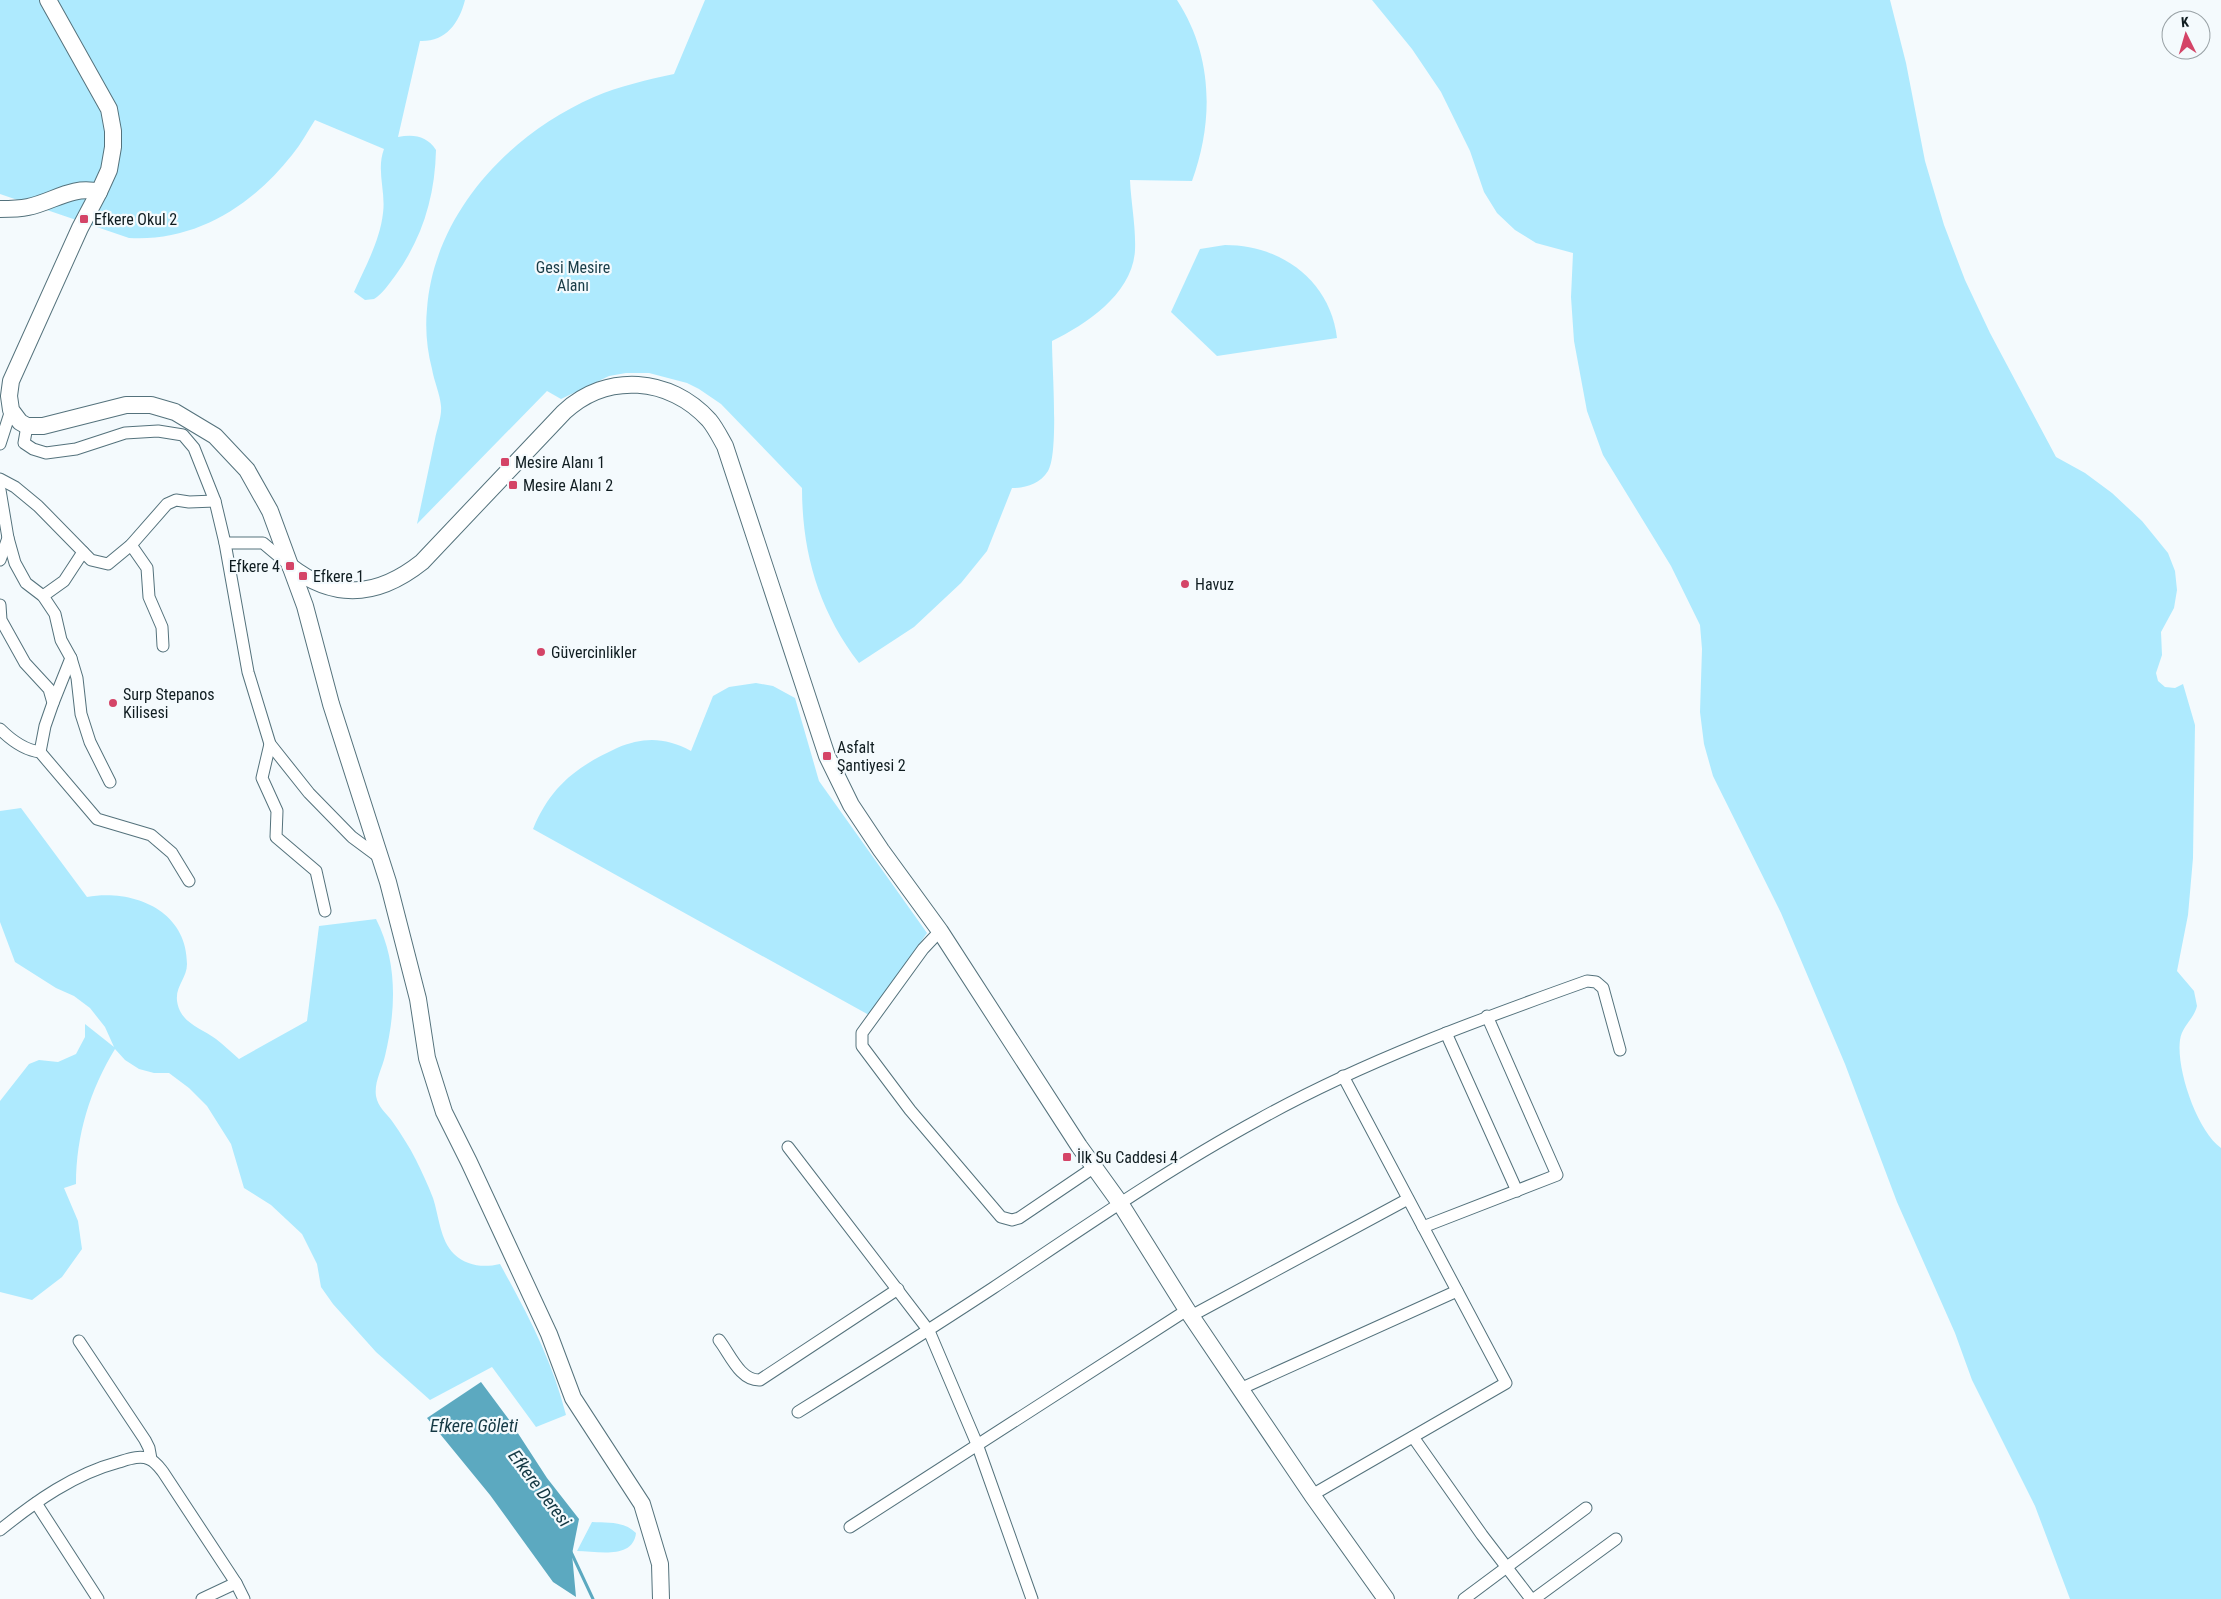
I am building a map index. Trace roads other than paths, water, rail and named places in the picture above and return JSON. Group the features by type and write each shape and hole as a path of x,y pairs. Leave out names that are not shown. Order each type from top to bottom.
{"street":[{"path":"0,444 11,410 9,396 11,382 80,228 109,170 114,147 109,109 48,0"},
{"path":"0,209 26,208 78,190 88,189 99,192"},
{"path":"225,543 263,542 303,576 328,588 356,592 380,587 402,577 422,562 572,405 595,392 626,384 668,390 687,401 709,420 725,446 827,756 851,805 940,930 1093,1168 1120,1203 1240,1389 1386,1599"},
{"path":"11,410 20,422 27,426 43,426 126,405 151,405 175,412 215,436 247,470 270,511 305,606 331,704 403,938 418,999 427,1058 444,1112 470,1162 549,1334 573,1398 642,1504 660,1564 661,1599"},
{"path":"27,426 24,443 33,449 46,453 76,449 125,433 158,431 183,436 194,448 215,501 225,543 248,672 270,744 309,793 352,837 379,857"},
{"path":"0,479 15,487 38,506 91,560 108,564 132,545 167,504 176,500 215,501"},
{"path":"0,490 8,538 15,563 26,583 43,596 55,614 62,640 78,678 81,714 90,742 110,782"},
{"path":"0,560 8,538"},
{"path":"132,545 147,568 149,597 162,627 163,646"},
{"path":"43,596 64,581 83,552"},
{"path":"0,605 1,620 25,663 49,689 53,703"},
{"path":"40,752 44,726 71,658"},
{"path":"0,729 8,737 30,751 40,752 97,819 151,835 172,853 189,881"},
{"path":"270,744 262,778 277,811 276,836 316,871 325,911"},
{"path":"940,930 923,949 862,1033 862,1046 910,1110 1001,1217 1012,1220 1019,1218 1093,1168"},
{"path":"798,1412 929,1331 1120,1203 1257,1120 1343,1076 1487,1016 1592,980 1602,988 1620,1050"},
{"path":"1423,1227 1557,1175 1487,1016"},
{"path":"1446,1033 1517,1191"},
{"path":"1312,1495 1506,1383 1343,1076"},
{"path":"788,1147 929,1331 977,1444 1032,1599"},
{"path":"850,1527 977,1444 1189,1312 1408,1199"},
{"path":"719,1340 745,1377 760,1380 898,1289"},
{"path":"1240,1389 1457,1290"},
{"path":"79,1341 145,1440 149,1448 150,1459"},
{"path":"1413,1437 1506,1568 1533,1599 1616,1539"},
{"path":"0,1530 70,1481 104,1466 142,1457 150,1459 160,1468 236,1582 244,1599"},
{"path":"36,1503 98,1599"},
{"path":"1464,1599 1586,1508"},
{"path":"202,1599 236,1582"}],"water":[{"name":"Efkere Göleti","path":"481,1382 510,1421 547,1478 579,1519 572,1554 576,1597 553,1582 490,1495 427,1418"}],"waterway":[{"name":"Efkere Deresi","path":"571,1552 593,1599"}],"place":[{"name":"Efkere Okul 2","path":"84,219"},
{"name":"Mesire Alanı 1","path":"505,462"},
{"name":"Mesire Alanı 2","path":"513,485"},
{"name":"Efkere 4","path":"290,566"},
{"name":"Efkere 1","path":"303,576"},
{"name":"Havuz","path":"1185,584"},
{"name":"Güvercinlikler","path":"541,652"},
{"name":"Surp Stepanos Kilisesi","path":"113,703"},
{"name":"Asfalt Şantiyesi 2","path":"827,756"},
{"name":"İlk Su Caddesi 4","path":"1067,1157"}],"park label":[{"name":"Gesi Mesire Alanı","path":"573,276"}]}
